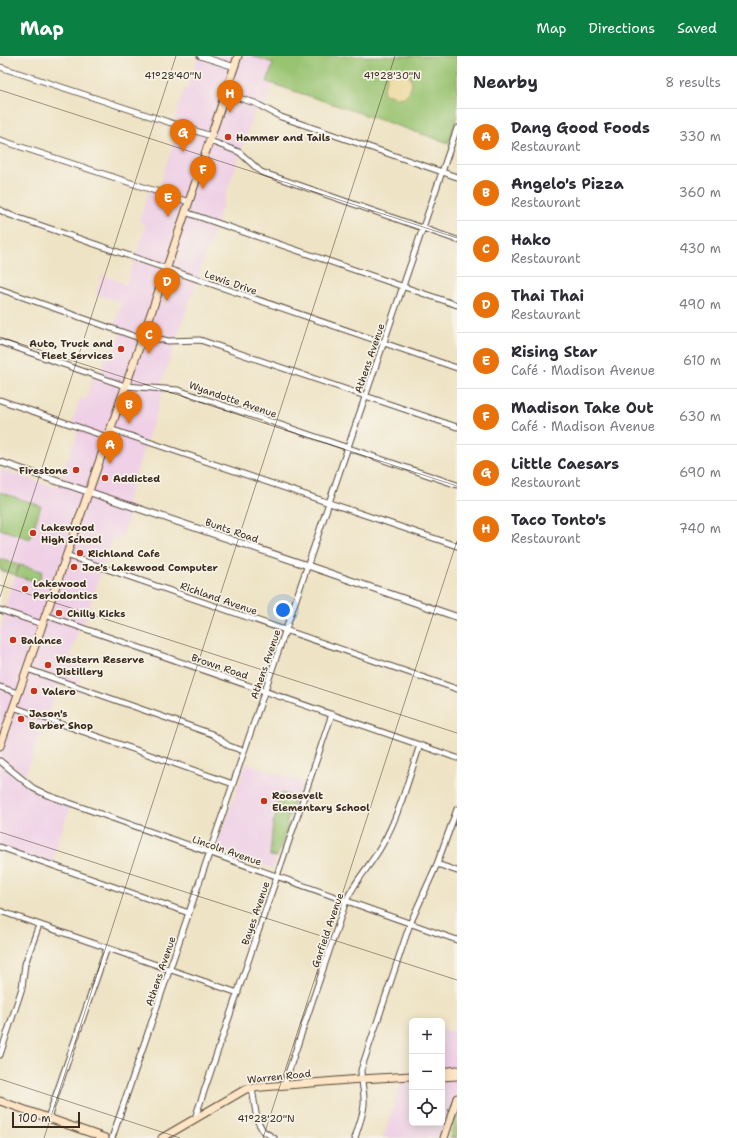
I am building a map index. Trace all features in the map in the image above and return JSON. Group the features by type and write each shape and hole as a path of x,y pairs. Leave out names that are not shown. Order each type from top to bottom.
{"main road":[{"path":"0,746 166,269 238,56"},
{"path":"445,1072 457,1070"},
{"name":"Warren Road","path":"162,1138 241,1091 252,1088 361,1078 409,1076"},
{"path":"445,1077 457,1076"},
{"path":"444,1138 457,1098"},
{"path":"0,1101 105,1138"}],"street":[{"path":"200,56 235,68"},
{"path":"0,67 210,139 239,152 261,172 457,240"},
{"path":"226,94 255,103 281,117 457,177"},
{"name":"Athens Avenue","path":"112,1138 457,128"},
{"path":"0,140 189,202"},
{"name":"Lewis Drive","path":"0,210 10,215 166,269 457,368"},
{"path":"185,212 457,305"},
{"path":"0,289 142,337 168,341 200,340 457,427"},
{"name":"Wyandotte Avenue","path":"0,342 125,386 178,390 457,485"},
{"path":"0,400 107,437"},
{"path":"110,428 457,546"},
{"name":"Bunts Road","path":"0,462 457,617"},
{"name":"Richland Avenue","path":"66,555 457,689"},
{"path":"0,610 42,624"},
{"name":"Brown Road","path":"45,616 457,758"},
{"path":"27,669 212,734 229,746 244,751"},
{"path":"0,687 18,693"},
{"path":"13,707 233,784"},
{"name":"Bayes Avenue","path":"195,1118 332,714"},
{"name":"Garfield Avenue","path":"284,1085 346,901 356,881 382,846 394,822 420,745"},
{"name":"Lincoln Avenue","path":"0,761 24,781 47,795 457,940"},
{"path":"355,1138 364,1103 361,1070 410,924 437,864 457,809"},
{"path":"0,847 189,913"},
{"path":"437,864 457,871"},
{"path":"0,911 238,993"},
{"path":"0,1054 22,988 25,964 39,925"},
{"path":"48,1118 107,948"},
{"path":"252,1088 257,1120 263,1131 274,1138"}],"shaded area":[{"path":"198,56 252,56 273,63 267,82 272,83 265,107 257,104 161,385 165,386 126,503 133,505 121,540 113,538 84,623 82,627 80,627 70,655 86,661 77,688 60,683 24,778 35,787 72,804 59,837 51,868 0,850 0,631 7,610 4,609 15,576 0,571 0,469 57,488 79,427 72,424 80,398 86,399 94,374 100,375 109,348 115,350 121,331 113,328 122,303 96,294 102,275 126,284 145,229 144,224 139,221 150,188 158,191 179,127 173,125 184,89 187,89"},
{"name":"Roosevelt Elementary School","path":"246,763 303,782 273,869 216,849"},
{"path":"445,1030 457,1033 457,1092 442,1138 383,1138 404,1074 409,1073 409,1126 445,1126"}],"green space":[{"path":"252,56 457,56 457,116 449,143 267,82 273,63"},
{"path":"0,492 41,506 30,539 0,529"},
{"path":"0,559 19,565 16,575 0,570"},
{"path":"20,565 42,571 39,582 16,576"},
{"path":"282,793 295,798 277,857 270,856 273,821 275,820 276,808"},
{"path":"457,1114 457,1138 449,1138"}],"sand":[{"path":"396,70 407,74 411,81 410,90 402,98 385,94 383,91 388,73"}],"place":[{"name":"Taco Tonto's","path":"230,113"},
{"name":"Hammer and Tails","path":"228,137"},
{"name":"Little Caesars","path":"183,152"},
{"name":"Madison Take Out","path":"203,189"},
{"name":"Rising Star","path":"168,217"},
{"name":"Thai Thai","path":"167,301"},
{"name":"Auto, Truck and Fleet Services","path":"121,349"},
{"name":"Hako","path":"149,354"},
{"name":"Angelo's Pizza","path":"129,424"},
{"name":"Dang Good Foods","path":"110,464"},
{"name":"Firestone","path":"76,470"},
{"name":"Addicted","path":"105,478"},
{"name":"Lakewood High School","path":"33,533"},
{"name":"Richland Cafe","path":"80,553"},
{"name":"Joe's Lakewood Computer","path":"74,567"},
{"name":"Lakewood Periodontics","path":"25,589"},
{"name":"Chilly Kicks","path":"59,613"},
{"name":"Balance","path":"13,640"},
{"name":"Western Reserve Distillery","path":"48,665"},
{"name":"Valero","path":"34,691"},
{"name":"Jason's Barber Shop","path":"21,719"},
{"name":"Roosevelt Elementary School","path":"264,801"}]}
